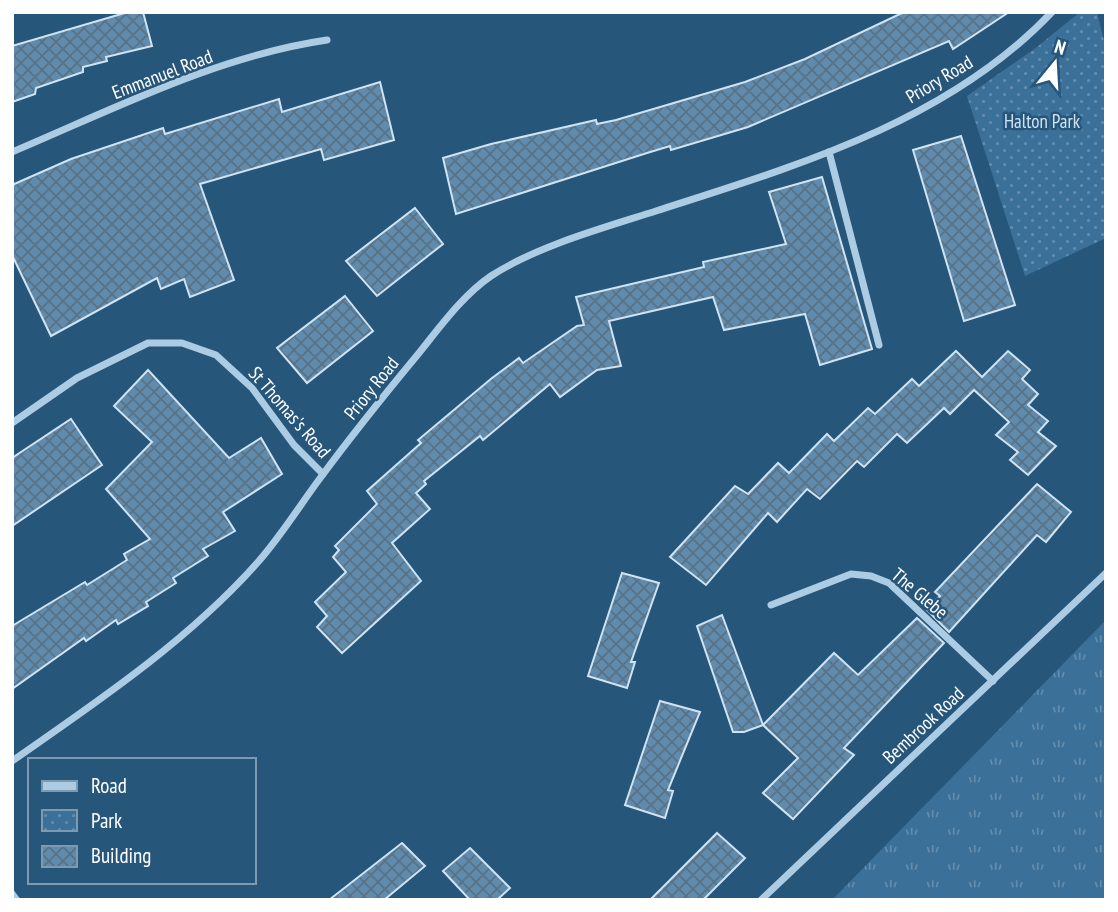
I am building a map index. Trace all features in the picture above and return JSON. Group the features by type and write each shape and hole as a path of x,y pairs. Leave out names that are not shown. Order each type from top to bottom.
{"street":[{"name":"Priory Road","path":"12,761 203,617 258,561 323,474 438,330 487,279 510,265 596,231 829,152 888,127 955,91 1006,55 1052,12"},
{"name":"Emmanuel Road","path":"12,152 174,84 281,47 327,40"},
{"path":"829,152 879,345"},
{"name":"St Thomas's Road","path":"12,424 77,378 148,343 182,343 216,355 252,388 294,445 323,474"},
{"name":"Bembrook Road","path":"761,900 1106,573"},
{"name":"The Glebe","path":"771,605 851,574 871,576 889,583 993,681"}],"lane":[{"path":"12,892 18,900"}],"green space":[{"name":"Halton Park","path":"1080,12 1097,12 1106,49 1106,238 1025,276 967,96 1037,47"},
{"path":"1106,620 1106,900 832,900"}],"building":[{"path":"128,12 143,12 152,46 106,57 107,61 83,67 83,72 36,88 35,94 12,102 12,46"},
{"path":"904,12 1009,12 953,49 949,41 748,127 671,150 670,146 456,214 443,158 596,120 597,124 616,120 745,82 805,59"},
{"path":"380,82 394,140 324,160 321,149 200,184 234,280 190,297 184,279 161,289 157,278 51,336 12,255 12,185 71,159 163,128 165,134 279,99 282,112"},
{"path":"961,136 1015,305 964,321 913,150"},
{"path":"822,177 872,349 820,365 805,314 724,330 713,297 609,321 621,366 597,370 560,397 550,384 483,440 480,436 424,481 426,484 416,493 430,509 392,543 421,581 342,653 317,627 327,616 315,602 346,572 333,557 339,550 335,546 377,504 367,491 421,443 418,440 492,378 519,358 523,363 577,326 584,325 576,297 704,267 703,262 786,244 769,192"},
{"path":"415,208 443,244 377,296 346,261"},
{"path":"345,296 373,331 307,383 277,348"},
{"path":"956,351 982,377 1008,351 1030,370 1022,379 1038,394 1028,405 1048,421 1038,432 1056,446 1028,475 1010,460 1018,452 996,435 1009,422 974,390 950,414 944,408 907,443 897,434 864,467 857,461 820,499 807,489 777,522 768,513 706,585 670,557 735,486 748,494 778,463 789,473 827,434 834,441 868,408 875,414 912,379 919,386"},
{"path":"148,370 229,458 261,438 282,474 223,512 235,531 203,549 208,556 173,578 176,583 146,602 148,606 118,624 116,620 86,641 84,638 12,689 12,626 127,560 124,554 150,539 106,489 152,442 114,406"},
{"path":"71,419 102,465 12,526 12,458"},
{"path":"1037,484 1071,512 1046,542 1037,535 949,632 926,609 940,596 935,592"},
{"path":"622,573 659,583 631,662 635,662 627,688 588,676"},
{"path":"722,615 763,725 744,732 733,732 697,626"},
{"path":"917,618 944,643 844,748 854,755 793,819 763,793 798,758 763,725 834,653 858,675"},
{"path":"660,701 700,712 668,790 673,791 665,818 625,805"},
{"path":"717,833 745,858 703,900 650,900"},
{"path":"402,843 425,866 384,900 329,900"},
{"path":"470,848 510,888 497,900 470,900 443,871"}]}
